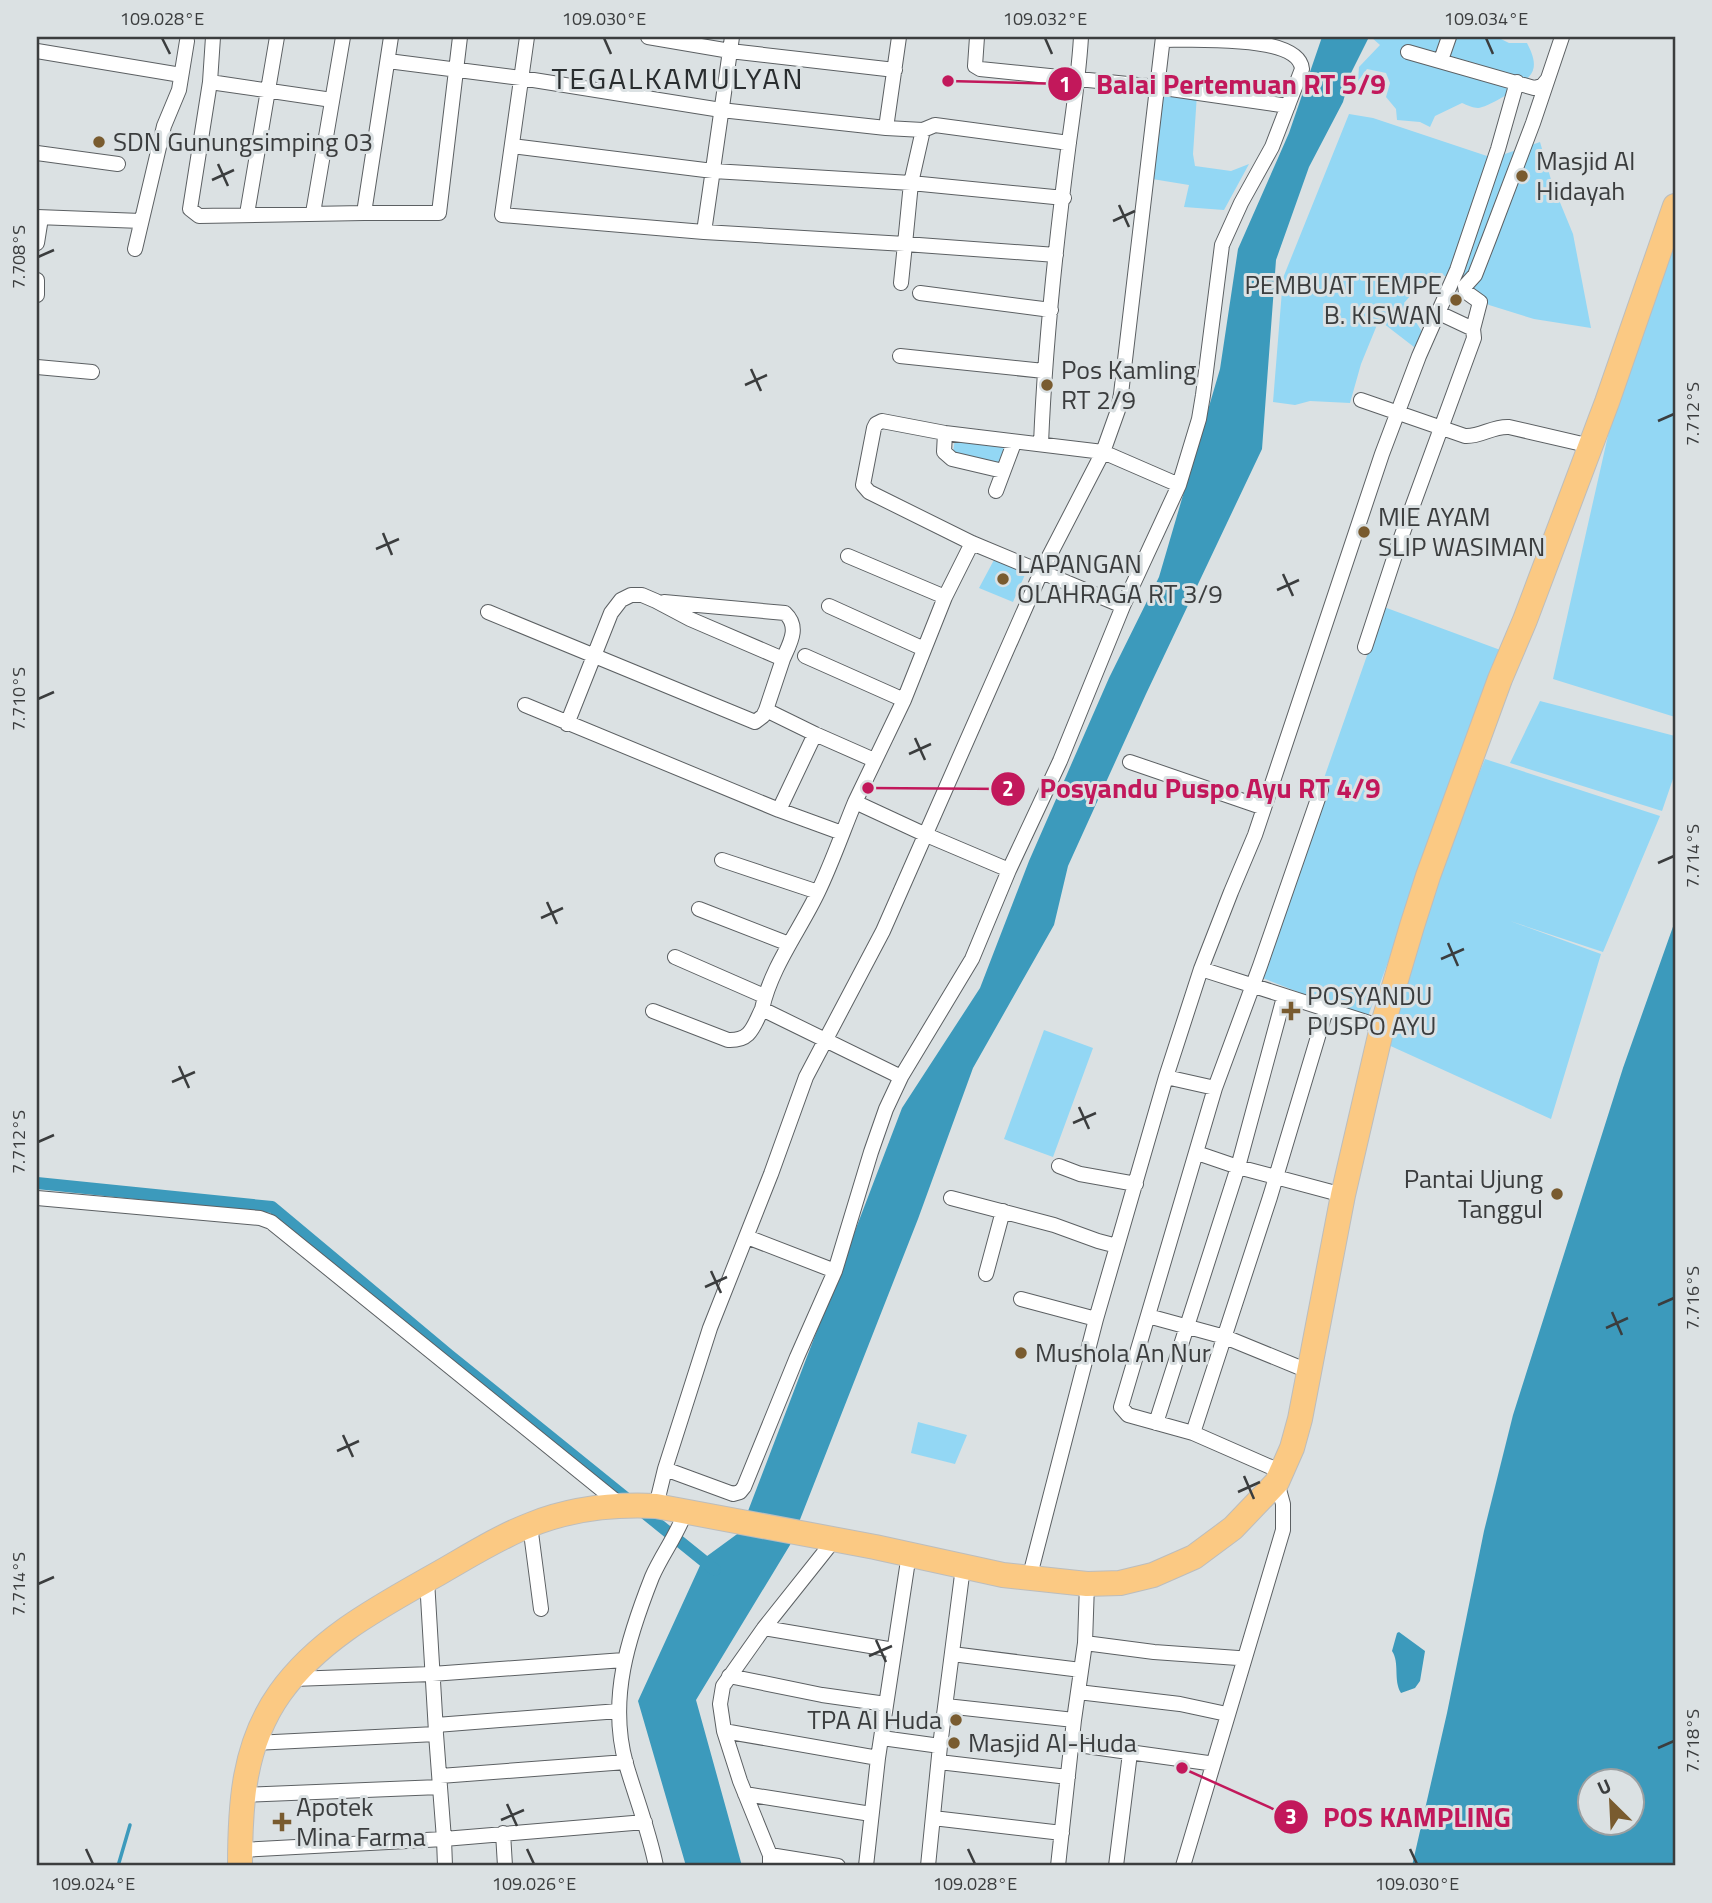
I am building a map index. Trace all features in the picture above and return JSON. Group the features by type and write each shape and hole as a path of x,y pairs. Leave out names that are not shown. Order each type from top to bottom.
{"highway":[{"path":"240,1858 241,1795 254,1743 280,1694 309,1660 343,1630 427,1580 530,1525 574,1512 622,1506 654,1506 677,1529 731,1520 1029,1579 1087,1584 1120,1583 1153,1575 1194,1557 1233,1528 1279,1477 1300,1419 1343,1195 1382,1027 1428,876 1500,678 1525,621 1591,446 1675,206"}],"street":[{"path":"214,37 210,82 190,209 199,216 439,213 460,37"},
{"path":"247,214 277,37"},
{"path":"313,213 343,37"},
{"path":"364,213 391,37"},
{"path":"527,37 502,215 704,232 1056,255"},
{"path":"648,37 731,44 895,70"},
{"path":"886,128 899,37"},
{"path":"978,37 975,66 980,69 1157,87 1288,106"},
{"path":"1041,444 1044,371 1069,143 1079,79 1081,37"},
{"path":"1441,60 1449,37"},
{"path":"1365,647 1399,543 1474,338 1473,329 1480,302 1466,292 1465,286 1475,275 1562,37"},
{"path":"654,1506 664,1469 710,1328 747,1237 799,1094 883,931 1042,570 1103,452 1118,411 1163,38 1244,39 1283,49 1299,59 1302,69 1272,146 1222,246 1199,419 1179,485 1123,606 1060,761 1009,870 972,959 901,1077 875,1141 835,1271 744,1487 733,1494 664,1469"},
{"path":"135,249 164,126 179,90 187,41"},
{"path":"704,232 731,44"},
{"path":"37,51 54,47 181,75"},
{"path":"1408,52 1538,88 1548,79"},
{"path":"388,61 521,78 721,110 886,128 923,130 935,125 1069,143"},
{"path":"210,82 332,100"},
{"path":"1029,1579 1096,1319 1166,1077 1201,969 1255,835 1344,564 1398,411 1457,270 1517,82"},
{"path":"901,283 911,183 923,130"},
{"path":"512,146 713,171 911,183 1064,198"},
{"path":"37,153 118,164"},
{"path":"37,243 39,217 141,221"},
{"path":"37,280 37,295"},
{"path":"919,293 1051,310"},
{"path":"1439,313 1473,329"},
{"path":"900,356 1044,371"},
{"path":"37,366 92,372"},
{"path":"1361,400 1476,437 1500,427 1509,427 1591,446"},
{"path":"1123,606 972,542 869,492 863,485 874,428 878,422 1014,443 1103,452 1179,485"},
{"path":"945,433 944,452 952,459 1003,471"},
{"path":"996,491 1014,443"},
{"path":"653,1011 728,1040 739,1040 747,1036 789,944 818,892 855,802 904,700 945,597 972,542"},
{"path":"848,556 945,597"},
{"path":"567,724 611,613 621,600 631,595 642,595 783,659"},
{"path":"488,612 595,654 750,721 759,720 766,710 792,640 792,620 785,613 656,601"},
{"path":"829,606 924,649"},
{"path":"805,656 904,700"},
{"path":"525,705 779,810 842,833"},
{"path":"766,710 874,760"},
{"path":"779,810 815,734"},
{"path":"1130,762 1264,808"},
{"path":"1183,1866 1269,1567 1275,1528 1283,1512 1279,1477 1193,1433 1128,1415 1121,1407 1215,1088 1321,790"},
{"path":"855,802 1009,870"},
{"path":"722,860 818,892"},
{"path":"699,909 789,944"},
{"path":"675,957 763,1002 825,1040 901,1077"},
{"path":"1201,969 1284,998 1382,1027"},
{"path":"1156,1423 1238,1167 1284,998"},
{"path":"1193,1433 1326,1010"},
{"path":"1166,1077 1215,1088"},
{"path":"1197,1153 1238,1167 1343,1195"},
{"path":"1059,1167 1080,1174 1136,1184"},
{"path":"37,1198 260,1218 271,1222 622,1506"},
{"path":"951,1198 1117,1246"},
{"path":"986,1274 1003,1212"},
{"path":"747,1237 835,1271"},
{"path":"1021,1299 1096,1319"},
{"path":"1148,1315 1225,1337 1308,1371"},
{"path":"530,1525 541,1609"},
{"path":"656,1866 626,1762 618,1692 624,1660 653,1576 677,1529"},
{"path":"834,1540 729,1676 723,1685 720,1704 724,1731 770,1860 838,1866"},
{"path":"866,1866 870,1814 909,1554"},
{"path":"928,1866 963,1567"},
{"path":"1177,1866 1238,1658 1269,1567"},
{"path":"427,1580 445,1866"},
{"path":"1058,1866 1074,1720 1086,1643 1087,1584"},
{"path":"764,1628 894,1650"},
{"path":"1086,1643 1154,1652 1238,1658"},
{"path":"952,1654 1081,1670"},
{"path":"293,1679 432,1674 624,1660"},
{"path":"729,1676 822,1695 886,1704"},
{"path":"1078,1692 1180,1704 1222,1713"},
{"path":"946,1706 1074,1720"},
{"path":"254,1743 436,1730 619,1711"},
{"path":"724,1731 878,1758"},
{"path":"882,1738 940,1746"},
{"path":"1071,1744 1208,1763"},
{"path":"1116,1866 1129,1753"},
{"path":"241,1795 440,1781 626,1762"},
{"path":"939,1762 1068,1777"},
{"path":"746,1794 870,1814"},
{"path":"933,1818 1062,1833"},
{"path":"240,1858 645,1822"},
{"path":"503,1833 505,1866"}],"shaded area":[{"path":"1322,37 1369,37 1351,73 1343,102 1309,167 1276,260 1262,449 1068,866 1054,925 973,1068 918,1219 790,1545 696,1700 742,1866 686,1866 638,1701 703,1559 740,1532 902,1108 980,988 1029,861 1109,678 1159,577 1220,369 1238,249 1289,133"},
{"path":"1371,37 1497,37 1509,43 1527,43 1533,56 1534,67 1525,81 1500,99 1478,108 1462,103 1435,116 1430,127 1420,122 1397,120 1396,109 1386,97 1390,83 1386,73 1367,69 1358,81 1359,67 1380,45"},
{"path":"1158,85 1197,94 1193,154 1195,166 1231,171 1249,164 1224,210 1184,207 1189,185 1146,178"},
{"path":"1349,114 1373,118 1493,158 1540,142 1552,183 1573,234 1591,328 1534,319 1489,305 1459,280 1431,272 1404,303 1426,338 1414,347 1379,320 1361,364 1350,403 1310,401 1295,405 1273,402 1283,278"},
{"path":"1668,240 1675,243 1675,717 1553,679 1619,387"},
{"path":"955,439 1004,446 1001,465 952,459"},
{"name":"LAPANGAN OLAHRAGA RT 3/9","path":"995,558 1027,570 1013,602 979,588"},
{"path":"1384,607 1503,651 1367,1019 1255,975"},
{"path":"1540,701 1675,736 1675,773 1662,811 1510,763"},
{"path":"1485,759 1660,816 1603,952 1510,921 1601,954 1551,1119 1384,1043 1430,894"},
{"path":"1675,921 1675,1866 1412,1866 1484,1531 1513,1415 1623,1068"},
{"path":"1044,1030 1093,1048 1053,1157 1004,1139"},
{"path":"918,1422 967,1435 955,1464 911,1453"},
{"path":"1399,1632 1425,1651 1420,1681 1415,1688 1401,1693 1392,1651"}],"waterway":[{"path":"37,1183 272,1207 449,1355 715,1570"},
{"path":"118,1866 130,1825"}],"place":[{"name":"Balai Pertemuan RT 5/9","path":"948,81"},
{"name":"SDN Gunungsimping 03","path":"99,142"},
{"name":"Masjid Al Hidayah","path":"1522,176"},
{"name":"PEMBUAT TEMPE B. KISWAN","path":"1456,300"},
{"name":"Pos Kamling RT 2/9","path":"1047,385"},
{"name":"MIE AYAM SLIP WASIMAN","path":"1364,532"},
{"name":"LAPANGAN OLAHRAGA RT 3/9","path":"1003,579"},
{"name":"Posyandu Puspo Ayu RT 4/9","path":"868,788"},
{"name":"POSYANDU PUSPO AYU","path":"1291,1011"},
{"name":"Pantai Ujung Tanggul","path":"1557,1194"},
{"name":"Mushola An Nur","path":"1021,1353"},
{"name":"TPA Al Huda","path":"956,1720"},
{"name":"Masjid Al-Huda","path":"954,1743"},
{"name":"POS KAMPLING","path":"1182,1768"},
{"name":"Apotek Mina Farma","path":"282,1822"}],"district":[{"name":"TEGALKAMULYAN","path":"678,79"}]}
